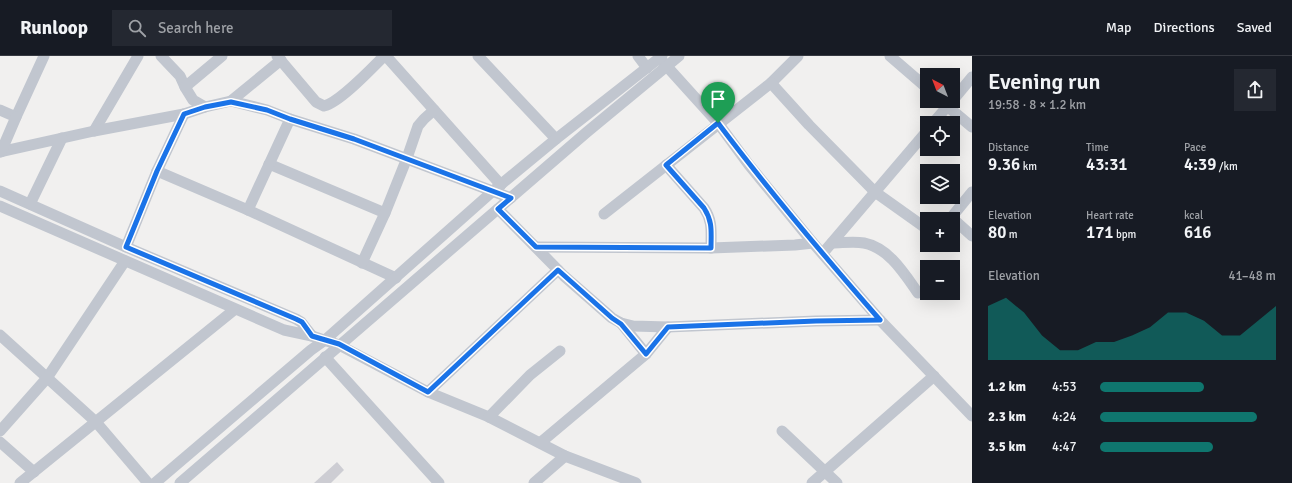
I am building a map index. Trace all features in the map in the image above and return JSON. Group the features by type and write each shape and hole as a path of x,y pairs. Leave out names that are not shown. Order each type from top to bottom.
{"street":[{"path":"94,131 138,56"},
{"path":"161,56 180,76 185,87 194,100 205,107"},
{"path":"185,87 222,56"},
{"path":"231,102 279,58 316,102 324,106 331,104 343,95 385,56 434,110 497,188 511,198"},
{"path":"478,56 556,139"},
{"path":"638,56 647,68"},
{"path":"156,483 311,350 325,340 497,188 556,139 647,68 663,60 679,56"},
{"path":"604,214 771,82 798,56"},
{"path":"890,56 920,82"},
{"path":"1,152 40,57"},
{"path":"663,60 718,123 749,165 813,243 880,320 934,376 970,410"},
{"path":"180,483 339,344 511,198 586,132 663,60"},
{"path":"960,90 972,77"},
{"path":"771,82 809,125 875,192 920,224"},
{"path":"1,152 94,131 184,114 205,107 231,102 267,110 497,188"},
{"path":"938,116 944,108"},
{"path":"955,108 972,127"},
{"path":"0,110 16,117"},
{"path":"362,263 385,213 418,126 424,118 434,110"},
{"path":"126,247 157,171 184,114"},
{"path":"248,210 290,119"},
{"path":"30,204 62,138"},
{"path":"823,253 920,139"},
{"path":"269,164 385,213"},
{"path":"666,165 709,215 711,221 711,248"},
{"path":"157,171 248,210 396,278"},
{"path":"0,191 126,247 296,319 302,322 312,336"},
{"path":"955,212 972,192"},
{"path":"0,206 234,310 284,330 339,344 428,392 540,442 564,456 636,483"},
{"path":"498,209 558,270 612,318 621,324 646,354"},
{"path":"960,226 972,236"},
{"path":"832,243 856,242 873,246 893,260 902,269 918,293"},
{"path":"536,247 711,248 813,243"},
{"path":"0,431 47,378 125,261"},
{"path":"428,392 558,270"},
{"path":"20,483 234,310"},
{"path":"621,324 633,326 668,327 880,320"},
{"path":"540,442 646,354 668,327"},
{"path":"0,335 96,422 148,483"},
{"path":"488,418 530,375 560,351"},
{"path":"325,357 439,483"},
{"path":"812,483 934,376"},
{"path":"782,431 837,483"},
{"path":"0,442 34,472"},
{"path":"534,483 564,456"}],"building":[{"path":"337,462 344,470 331,483 314,483"}],"route":[{"path":"231,102 267,110 290,119 354,139 511,198 498,209 536,247 711,248 711,221 709,215 666,165 718,123 749,165 813,243 880,320 668,327 646,354 621,324 612,318 558,270 428,392 339,344 312,336 302,322 296,319 126,247 157,171 184,114 205,107 231,102"}]}
